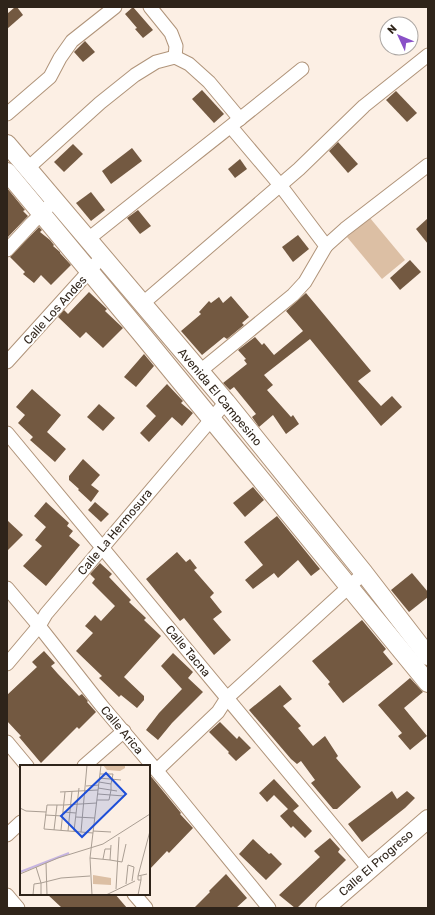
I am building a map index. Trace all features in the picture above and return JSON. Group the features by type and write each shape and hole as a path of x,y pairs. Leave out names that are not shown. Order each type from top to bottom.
{"street":[{"path":"7,114 50,77 60,58 72,41 115,7"},
{"path":"150,7 171,33 176,46 175,57"},
{"path":"142,304 316,153 364,106 428,55"},
{"path":"28,168 100,103 134,75 156,62 175,57 189,64 209,82 235,123 326,246"},
{"path":"87,240 302,69"},
{"name":"Avenida El Campesino","path":"7,144 28,168 48,207 90,271 428,683"},
{"path":"199,372 293,295 305,282 326,246 345,229 428,165"},
{"name":"Avenida El Campesino","path":"7,172 87,240 226,402 364,573 428,656"},
{"path":"7,250 48,207"},
{"name":"Calle Los Andes","path":"7,362 102,258"},
{"name":"Calle La Hermosura","path":"7,664 101,547 226,402"},
{"name":"Calle Tacna","path":"7,433 369,869"},
{"path":"157,770 218,712 228,698 364,573"},
{"name":"Calle Arica","path":"7,588 269,908"},
{"path":"85,765 124,731"},
{"path":"7,742 26,765"},
{"name":"Calle El Progreso","path":"325,908 428,819"},
{"path":"7,835 20,823"},
{"path":"135,895 146,908"}],"shaded area":[{"path":"370,218 405,260 382,279 347,237"}],"building":[{"path":"17,7 23,15 7,29 7,14"},
{"path":"133,7 153,30 143,38 125,14"},
{"path":"85,41 95,52 83,62 74,52"},
{"path":"202,90 224,114 214,123 192,99"},
{"path":"396,91 417,113 407,122 386,100"},
{"path":"338,142 358,164 348,173 329,151"},
{"path":"73,144 83,154 64,172 54,162"},
{"path":"132,148 142,161 111,184 102,171"},
{"path":"240,159 247,169 235,178 228,169"},
{"path":"7,188 28,216 7,238"},
{"path":"91,192 105,210 91,221 76,203"},
{"path":"138,210 151,226 140,234 127,218"},
{"path":"428,218 428,244 416,229"},
{"path":"39,227 42,230 40,232 50,240 54,245 53,246 71,265 51,285 41,275 34,283 23,274 25,272 10,257"},
{"path":"298,235 309,249 293,262 282,247"},
{"path":"410,260 421,272 400,290 390,278"},
{"path":"89,292 107,309 105,311 123,328 103,348 86,332 80,338 58,317 64,310 68,314"},
{"path":"306,293 371,371 358,381 381,406 392,396 402,407 381,426 310,339 264,375 273,385 267,390 291,417 293,415 299,424 286,434 273,415 259,427 252,417 256,414 234,387 230,390 223,383 247,364 244,360 246,359 238,350 255,337 262,345 264,343 274,355 303,331 286,311"},
{"path":"231,296 249,317 242,323 244,325 227,339 224,337 202,355 181,331 201,314 199,312 209,301 211,303 219,297 223,303"},
{"path":"144,354 154,366 136,387 124,377"},
{"path":"167,384 183,401 181,403 193,413 182,426 172,417 149,442 140,433 156,416 146,406"},
{"path":"32,389 61,415 47,432 66,449 55,462 30,440 33,437 18,423 25,415 16,407"},
{"path":"99,404 115,418 103,431 87,417"},
{"path":"83,459 100,475 91,485 99,491 91,502 69,480 69,476"},
{"path":"253,487 264,500 245,517 233,503"},
{"path":"46,502 69,523 67,526 73,531 69,536 80,545 46,586 23,566 42,546 35,540 46,527 34,516"},
{"path":"95,502 109,514 101,522 88,510"},
{"path":"277,516 320,569 311,576 298,560 278,578 274,573 253,589 245,580 263,565 244,542"},
{"path":"7,520 23,535 7,551"},
{"path":"177,552 186,562 190,559 197,568 194,570 214,593 210,597 222,612 213,619 231,640 214,655 184,618 180,621 146,579"},
{"path":"100,563 112,574 109,577 131,600 129,602 146,618 144,620 161,636 124,677 144,696 144,700 137,708 121,695 119,697 99,678 102,676 76,651 93,633 85,626 95,615 101,621 115,606 92,583 95,579 90,574"},
{"path":"412,573 428,592 428,597 409,612 391,590"},
{"path":"362,620 386,649 383,652 393,664 343,703 328,684 330,682 312,661"},
{"path":"44,651 55,663 51,666 79,696 82,694 96,712 79,729 77,727 41,763 19,737 21,736 7,721 7,695 37,667 32,662"},
{"path":"173,653 193,672 188,678 203,692 172,723 158,740 146,730 159,713 182,689 161,666"},
{"path":"410,678 423,692 404,708 427,736 410,750 398,736 402,733 378,705"},
{"path":"280,685 292,699 283,706 301,726 298,728 313,746 325,736 338,756 336,758 361,787 337,809 333,809 311,783 315,780 301,761 297,764 291,759 249,710"},
{"path":"220,722 237,739 239,736 251,748 236,761 209,732"},
{"path":"150,775 181,813 180,814 193,828 169,853 167,851 150,869"},
{"path":"274,779 299,806 293,811 312,831 305,838 293,826 291,828 280,816 288,809 274,795 267,802 259,793"},
{"path":"392,791 397,799 407,791 415,798 405,808 362,842 348,824"},
{"path":"330,838 340,849 338,852 346,860 297,908 295,908 279,895 320,857 314,851"},
{"path":"253,839 282,864 266,880 239,854"},
{"path":"226,874 247,898 236,908 194,908 210,892 209,891"},
{"path":"48,895 116,895 127,908 62,908"}]}
